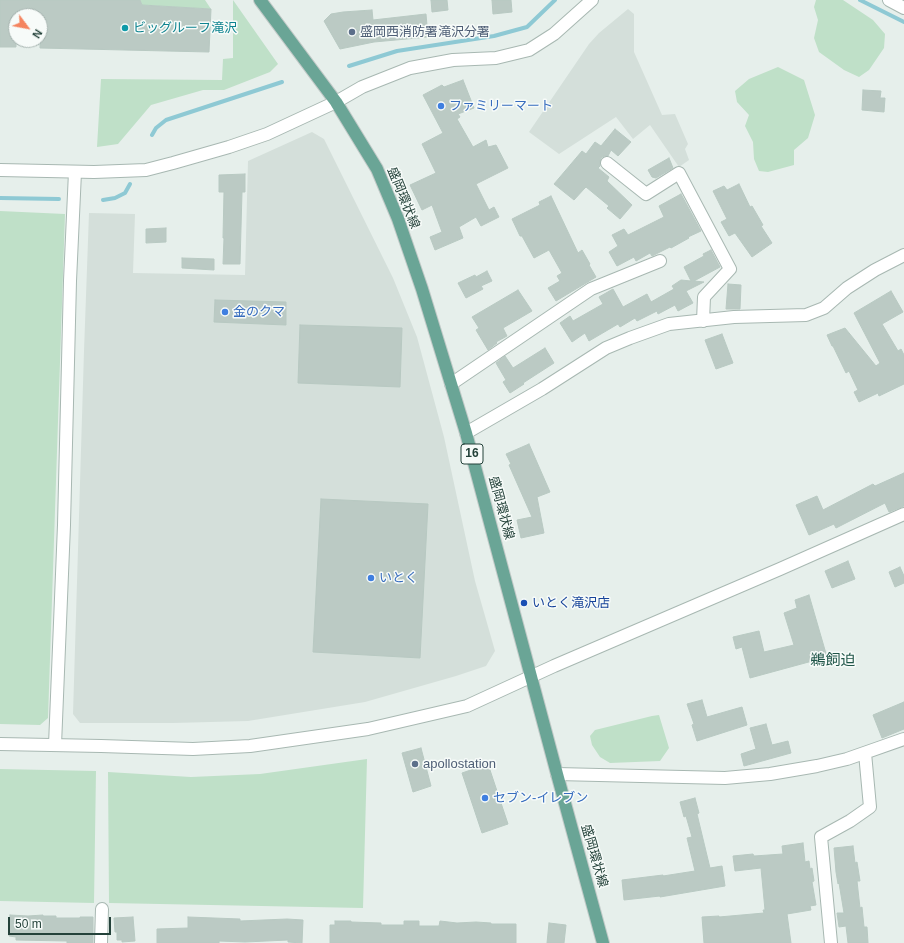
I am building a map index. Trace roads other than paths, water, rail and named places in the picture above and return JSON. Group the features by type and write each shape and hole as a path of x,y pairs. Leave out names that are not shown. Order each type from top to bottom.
{"main road":[{"name":"盛岡環状線","path":"260,0 336,102 377,169 398,219 422,289 466,433 557,774 604,943"}],"street":[{"path":"0,170 94,172 146,170 173,164 267,134 336,102 362,87 410,68 453,60 496,58 529,50 554,34 592,0"},
{"path":"889,0 904,8"},
{"path":"606,164 646,194 679,173 730,269 704,297 703,320"},
{"path":"55,745 64,524 70,282 75,172"},
{"path":"466,433 542,389 606,348 669,324 734,317 806,315 824,308 847,288 904,254"},
{"path":"451,384 591,289 660,261"},
{"path":"0,744 193,749 250,746 368,729 467,706 904,514"},
{"path":"557,774 725,778 770,774 818,766 847,759 904,739"},
{"path":"831,943 821,837 850,821 870,807 865,753"},
{"path":"101,943 102,909"}],"waterway":[{"path":"349,66 397,51 494,36 527,27 555,0"},
{"path":"860,0 904,22"},
{"path":"152,135 156,128 166,120 282,82"},
{"path":"103,200 115,198 125,193 130,184"},
{"path":"0,198 59,199"}],"place":[{"name":"ビッグルーフ滝沢","path":"125,28"},
{"name":"盛岡西消防署滝沢分署","path":"352,32"},
{"name":"ファミリーマート","path":"441,106"},
{"name":"金のクマ","path":"225,312"},
{"name":"いとく","path":"371,578"},
{"name":"いとく滝沢店","path":"524,603"},
{"name":"apollostation","path":"415,764"},
{"name":"セブン-イレブン","path":"485,798"}],"district":[{"name":"鵜飼迫","path":"833,661"}]}
